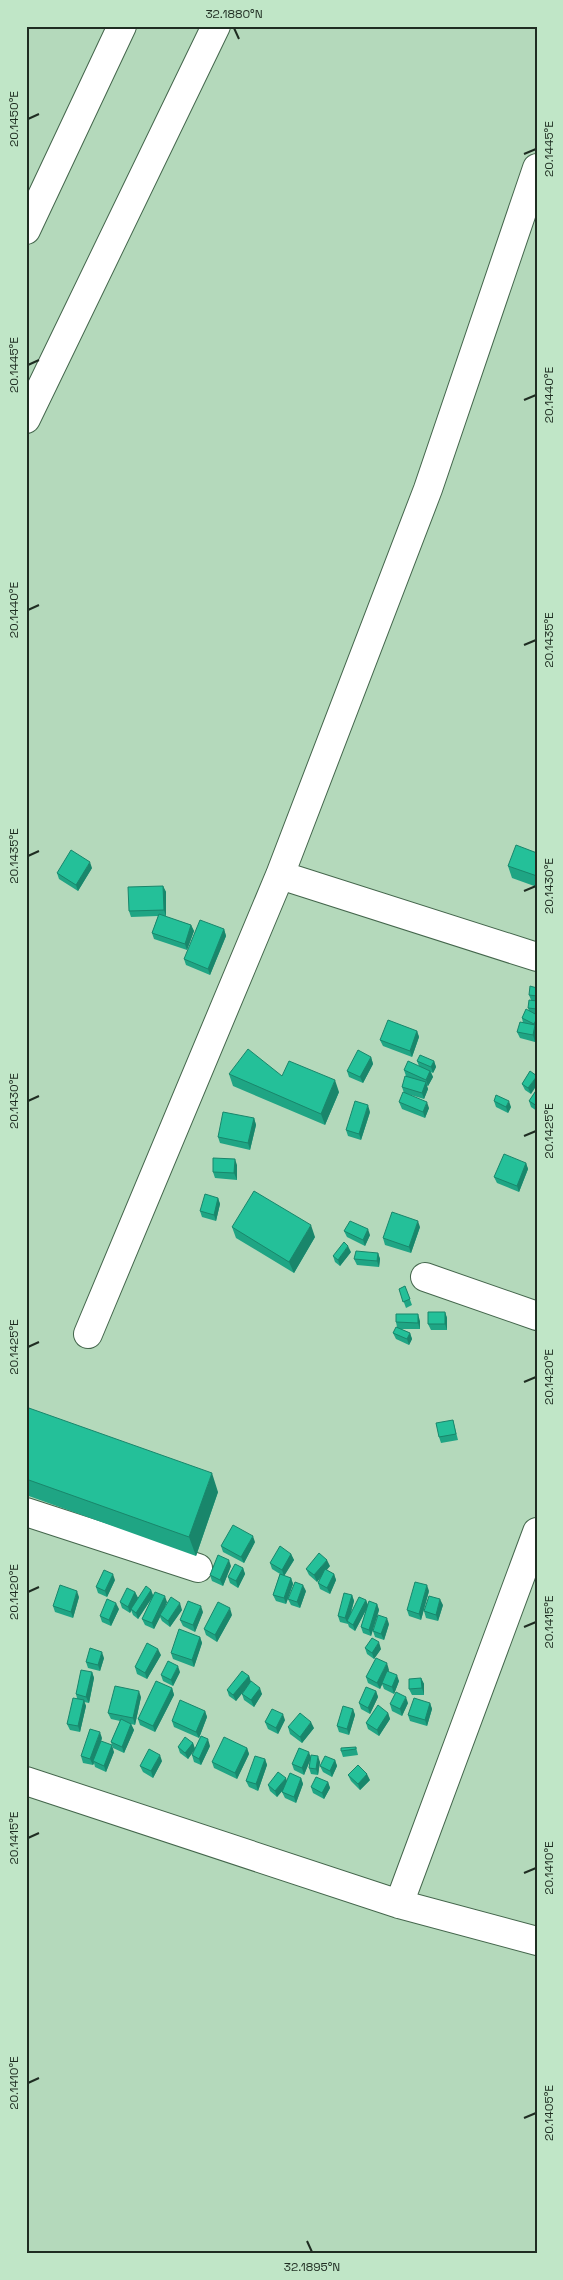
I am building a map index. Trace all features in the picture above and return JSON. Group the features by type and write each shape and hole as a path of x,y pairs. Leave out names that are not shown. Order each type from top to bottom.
{"street":[{"path":"26,230 122,26"},
{"path":"26,419 216,26"},
{"path":"88,1334 280,875 428,489 537,168"},
{"path":"280,875 537,957"},
{"path":"425,1277 537,1316"},
{"path":"26,1512 198,1568"},
{"path":"398,1904 527,1585 537,1532"},
{"path":"26,1781 398,1904 537,1941"}],"building":[{"path":"516,845 537,853 537,876 508,866"},
{"path":"71,850 90,862 76,885 57,873"},
{"path":"163,886 164,910 129,911 128,887"},
{"path":"159,914 191,925 185,944 152,933"},
{"path":"200,920 224,929 208,969 184,959"},
{"path":"530,986 537,988 537,996 529,995"},
{"path":"529,1000 537,1001 537,1009 528,1008"},
{"path":"526,1009 537,1015 534,1024 522,1018"},
{"path":"388,1020 417,1031 410,1051 380,1040"},
{"path":"520,1022 535,1025 533,1035 517,1032"},
{"path":"248,1049 282,1076 289,1061 335,1080 321,1114 229,1074"},
{"path":"358,1050 371,1057 360,1077 347,1071"},
{"path":"420,1055 434,1061 431,1067 417,1061"},
{"path":"408,1061 430,1071 426,1080 404,1070"},
{"path":"530,1071 537,1076 528,1088 522,1084"},
{"path":"405,1076 426,1082 422,1093 402,1087"},
{"path":"537,1089 537,1106 529,1101"},
{"path":"403,1092 427,1102 423,1112 399,1102"},
{"path":"496,1095 509,1101 506,1107 494,1101"},
{"path":"355,1101 368,1105 359,1134 346,1130"},
{"path":"223,1112 254,1118 248,1143 218,1137"},
{"path":"504,1154 526,1163 517,1186 494,1177"},
{"path":"213,1158 235,1159 234,1173 213,1172"},
{"path":"254,1191 311,1225 289,1262 232,1227"},
{"path":"205,1194 218,1198 214,1215 200,1211"},
{"path":"392,1212 418,1221 409,1247 383,1238"},
{"path":"350,1221 368,1229 363,1240 344,1231"},
{"path":"344,1242 348,1246 338,1260 333,1256"},
{"path":"356,1251 378,1253 377,1261 354,1259"},
{"path":"405,1286 410,1299 403,1302 399,1289"},
{"path":"428,1312 445,1312 445,1324 428,1324"},
{"path":"396,1314 418,1314 418,1323 396,1322"},
{"path":"396,1327 410,1333 407,1339 393,1333"},
{"path":"26,1407 212,1473 189,1537 26,1479"},
{"path":"453,1420 456,1434 439,1437 436,1423"},
{"path":"233,1525 253,1536 241,1557 221,1546"},
{"path":"280,1546 291,1554 282,1570 270,1563"},
{"path":"319,1553 327,1560 314,1575 306,1569"},
{"path":"218,1555 229,1560 220,1580 210,1575"},
{"path":"235,1564 243,1568 236,1581 228,1577"},
{"path":"325,1569 334,1574 327,1588 318,1583"},
{"path":"104,1570 113,1574 105,1591 96,1587"},
{"path":"280,1574 291,1578 284,1598 273,1595"},
{"path":"295,1582 303,1585 297,1602 288,1599"},
{"path":"415,1582 427,1585 419,1614 407,1610"},
{"path":"60,1585 77,1591 71,1612 53,1606"},
{"path":"146,1586 151,1590 136,1613 131,1609"},
{"path":"127,1588 135,1592 128,1607 120,1602"},
{"path":"155,1592 165,1596 152,1623 142,1619"},
{"path":"344,1593 352,1595 345,1618 338,1616"},
{"path":"429,1596 440,1599 436,1615 424,1611"},
{"path":"171,1597 180,1603 168,1621 160,1615"},
{"path":"359,1597 366,1600 353,1625 347,1621"},
{"path":"107,1599 116,1603 109,1620 100,1616"},
{"path":"188,1601 201,1606 193,1625 180,1620"},
{"path":"369,1601 377,1604 369,1630 361,1627"},
{"path":"218,1602 230,1608 215,1635 204,1629"},
{"path":"378,1615 387,1618 381,1634 373,1631"},
{"path":"179,1629 200,1637 192,1660 171,1653"},
{"path":"372,1638 379,1642 372,1653 365,1648"},
{"path":"147,1643 158,1649 145,1673 135,1667"},
{"path":"90,1648 102,1652 98,1665 86,1662"},
{"path":"376,1658 387,1663 377,1683 366,1677"},
{"path":"168,1661 178,1666 171,1680 161,1675"},
{"path":"81,1670 92,1672 86,1697 76,1694"},
{"path":"242,1671 249,1676 233,1695 227,1690"},
{"path":"387,1671 397,1675 392,1687 382,1683"},
{"path":"421,1678 422,1688 409,1689 409,1679"},
{"path":"156,1681 172,1688 153,1726 138,1719"},
{"path":"251,1681 260,1688 251,1700 242,1694"},
{"path":"115,1686 139,1691 133,1718 108,1713"},
{"path":"366,1687 376,1691 368,1708 359,1703"},
{"path":"396,1692 406,1697 400,1709 390,1704"},
{"path":"73,1698 84,1700 78,1726 67,1724"},
{"path":"414,1698 430,1703 425,1720 408,1715"},
{"path":"180,1700 205,1711 196,1732 172,1721"},
{"path":"378,1705 388,1713 377,1730 366,1723"},
{"path":"343,1706 353,1709 347,1729 337,1726"},
{"path":"272,1709 283,1714 276,1728 265,1722"},
{"path":"300,1713 311,1722 300,1737 288,1727"},
{"path":"121,1719 131,1724 122,1747 111,1742"},
{"path":"90,1729 100,1732 90,1759 81,1756"},
{"path":"201,1736 208,1739 199,1759 192,1755"},
{"path":"185,1737 193,1743 185,1753 178,1747"},
{"path":"224,1737 247,1748 235,1773 212,1762"},
{"path":"101,1741 112,1745 104,1766 93,1761"},
{"path":"356,1747 356,1749 341,1751 341,1748"},
{"path":"299,1748 309,1752 302,1768 292,1764"},
{"path":"149,1749 160,1755 151,1771 140,1766"},
{"path":"311,1755 318,1756 316,1769 309,1768"},
{"path":"255,1756 265,1759 256,1784 246,1781"},
{"path":"325,1756 335,1760 330,1771 320,1766"},
{"path":"358,1765 367,1774 358,1784 348,1775"},
{"path":"278,1772 286,1778 275,1791 268,1785"},
{"path":"290,1773 301,1778 294,1797 282,1792"},
{"path":"316,1777 328,1782 322,1793 311,1787"}]}
